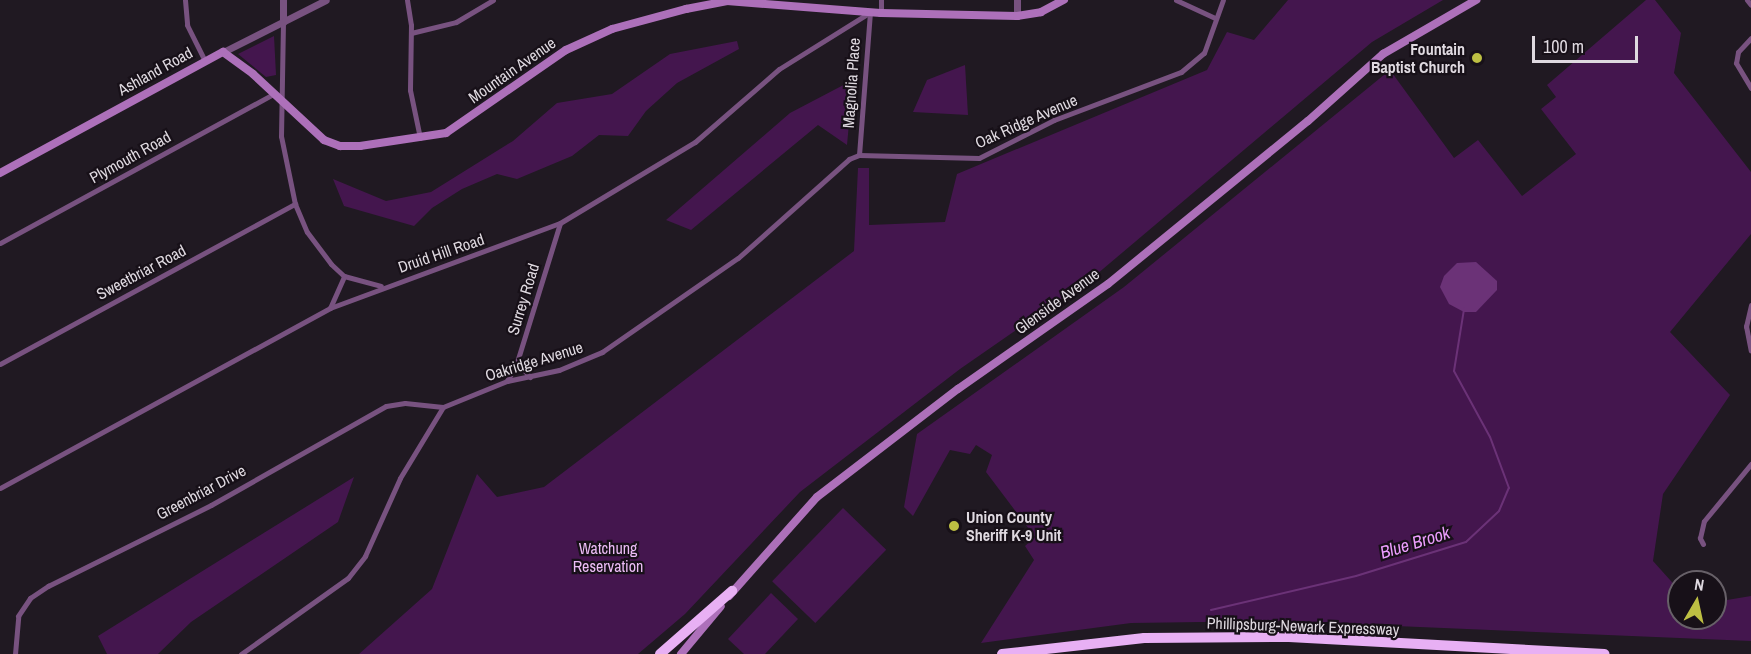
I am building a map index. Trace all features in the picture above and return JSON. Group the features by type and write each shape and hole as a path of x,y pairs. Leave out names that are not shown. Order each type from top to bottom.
{"highway":[{"path":"660,654 732,591"},
{"name":"Phillipsburg-Newark Expressway","path":"1002,654 1144,638 1290,637 1605,654"}],"main road":[{"name":"Mountain Avenue","path":"223,52 324,140 340,146 420,139 460,126 566,50 635,22 727,2 881,13 1017,16 1041,12 1064,0"},
{"name":"Glenside Avenue","path":"681,654 732,591 817,497 958,389 1108,284 1308,121 1383,54 1476,0"},
{"name":"Ashland Road","path":"0,173 223,52"}],"street":[{"path":"185,0 187,25 205,61"},
{"path":"283,0 282,104 285,167 295,204 318,249 344,276 386,286"},
{"name":"Ashland Road","path":"223,52 326,0"},
{"path":"407,0 411,33 410,90 420,139"},
{"path":"411,33 456,22 493,0"},
{"path":"881,0 881,13"},
{"path":"1017,0 1017,16"},
{"path":"1176,0 1215,18"},
{"name":"Oak Ridge Avenue","path":"859,155 964,159 993,153 1054,120 1142,90 1191,67 1207,49 1215,18 1223,0"},
{"path":"1747,0 1751,5"},
{"name":"Magnolia Place","path":"859,155 870,12"},
{"name":"Druid Hill Road","path":"0,488 330,308 386,286 476,257 560,223 695,142 771,74 870,12"},
{"path":"1751,38 1738,52 1736,63 1751,88"},
{"name":"Plymouth Road","path":"0,243 273,94"},
{"name":"Oakridge Avenue","path":"443,407 507,381 580,363 602,352 738,258 830,173 859,155"},
{"name":"Sweetbriar Road","path":"0,364 295,204"},
{"name":"Surrey Road","path":"507,381 518,362 560,223"},
{"path":"330,308 344,276"},
{"path":"1751,306 1746,326 1751,351"},
{"path":"518,362 530,377"},
{"name":"Greenbriar Drive","path":"15,654 18,616 30,598 48,586 211,505 386,406 405,403 443,407"},
{"path":"240,654 348,578 376,537 417,446 443,407"},
{"path":"1703,544 1700,538 1704,521 1750,467"}],"green space":[{"name":"Watchung Reservation","path":"1288,0 1443,0 1372,42 1097,274 960,369 800,492 685,614 638,654 359,654 432,589 477,474 497,497 544,487 854,251 858,168 869,168 869,225 945,222 957,174 1207,70 1227,32 1254,40"},
{"path":"1646,0 1655,0 1681,33 1674,73 1751,172 1751,234 1670,332 1730,395 1663,494 1653,561 1667,577 1667,630 1727,630 1727,600 1751,596 1751,641 1278,621 1131,623 981,643 1034,560 1025,546 1035,537 986,472 992,455 976,445 970,454 950,450 913,516 904,507 917,434 1124,287 1390,70 1454,158 1478,140 1522,196 1576,154 1541,109 1556,97 1547,85"},
{"path":"274,36 276,75 266,77 238,54"},
{"path":"737,41 739,49 677,83 646,111 628,136 599,135 572,156 517,179 497,174 462,189 432,208 414,226 344,206 333,179 386,201 431,192 513,141 557,103 612,94 670,54"},
{"path":"965,65 968,115 913,112 927,80"},
{"path":"853,80 847,145 818,125 691,230 666,220 790,113"},
{"path":"354,477 338,522 191,622 158,654 107,654 98,636"},
{"path":"843,508 886,550 815,623 772,581"},
{"path":"771,593 798,619 765,654 744,654 728,639"}],"shaded area":[{"path":"1476,262 1497,281 1497,290 1476,312 1464,312 1449,304 1440,287 1444,276 1457,263"}],"waterway":[{"name":"Blue Brook","path":"1211,610 1356,576 1466,542 1499,511 1509,488 1490,437 1454,371 1464,309"}],"place":[{"name":"Fountain Baptist Church","path":"1477,58"},
{"name":"Union County Sheriff K-9 Unit","path":"954,526"}]}
